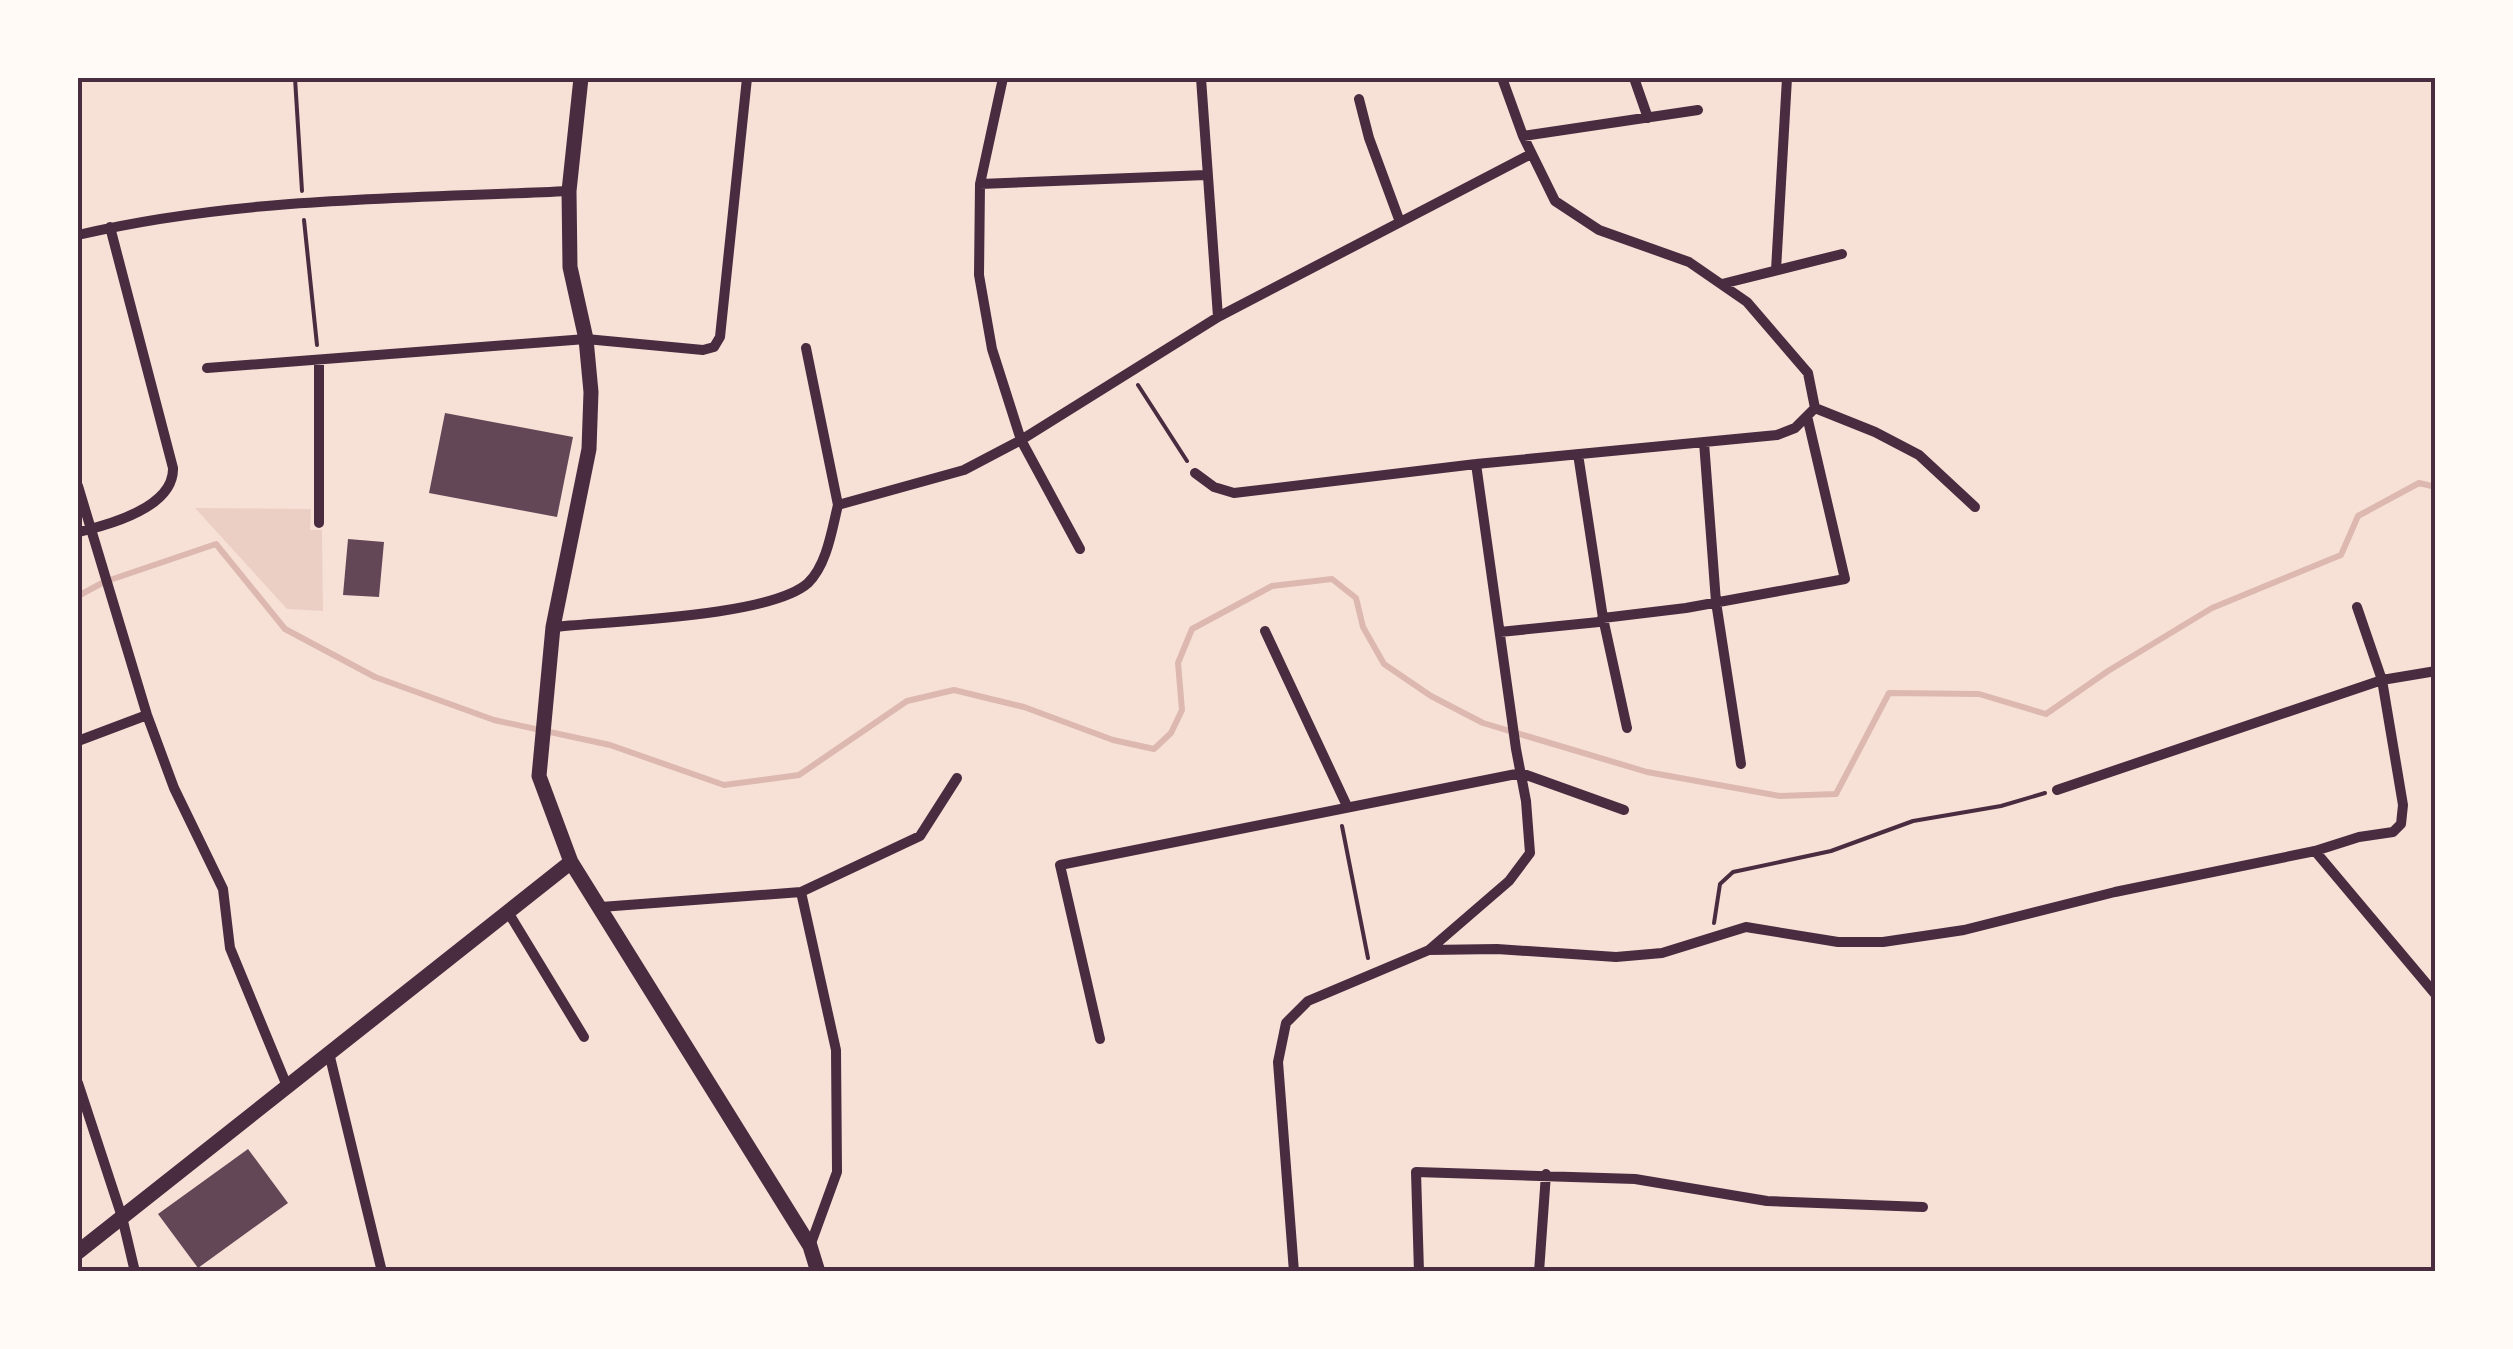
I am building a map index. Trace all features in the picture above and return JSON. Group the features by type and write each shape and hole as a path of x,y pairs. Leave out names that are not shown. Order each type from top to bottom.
{"street":[{"path":"582,78 570,191 570,266 586,340 591,392 589,450 553,627 539,776 571,862 810,1246 818,1272"},
{"path":"206,368 586,340 703,350 714,347 720,337 748,78"},
{"path":"1003,78 980,184 979,275 992,349 1021,440 1080,549"},
{"path":"1201,78 1218,316"},
{"path":"1500,632 1599,622 1603,618 1845,579 1811,412 1808,374 1747,302 1722,284 1689,262 1599,230 1555,201 1523,136 1502,78"},
{"path":"1634,78 1648,118"},
{"path":"1776,270 1787,78"},
{"path":"1359,99 1400,222"},
{"path":"1523,136 1698,110"},
{"path":"838,505 964,470 1021,440 1218,316 1531,154"},
{"path":"980,184 1206,175"},
{"path":"78,235 211,211 570,191"},
{"path":"84,531 143,508 173,482 173,468 110,227"},
{"path":"1722,284 1842,254"},
{"path":"553,627 756,607 789,596 811,580 828,545 838,505 806,348"},
{"path":"319,360 319,523"},
{"path":"1196,473 1214,487 1234,493 1476,464 1777,435 1795,428 1811,412"},
{"path":"1811,412 1875,432 1919,455 1975,507"},
{"path":"1704,442 1716,602 1740,764"},
{"path":"1578,454 1603,618 1626,728"},
{"path":"1294,1272 1278,1062 1286,1023 1308,1001 1429,950 1509,881 1530,853 1522,773 1476,464"},
{"path":"78,486 84,531 101,568 146,715 174,788 223,890 230,948 287,1086"},
{"path":"1429,950 1496,949 1616,957 1662,953 1746,927 1838,942 1883,942 1964,930 2115,892 2393,832 2401,824 2403,805 2382,680 2357,608"},
{"path":"1264,631 1343,806"},
{"path":"2057,790 2382,680 2436,671"},
{"path":"78,741 146,715"},
{"path":"1100,1039 1060,864 1522,773 1624,810"},
{"path":"601,907 802,892 920,836 958,778"},
{"path":"2315,851 2436,995"},
{"path":"78,1252 571,862"},
{"path":"802,892 836,1050 837,1172 810,1246"},
{"path":"508,912 584,1037"},
{"path":"329,1053 382,1272"},
{"path":"78,1083 122,1217 135,1272"},
{"path":"1419,1272 1416,1172 1635,1179 1767,1202 1923,1207"},
{"path":"1540,1272 1546,1174"}],"path":[{"path":"1129,372 1196,473"},
{"path":"1711,938 1720,884 1733,872 1832,851 1912,820 2002,806 2057,790"},
{"path":"1343,806 1371,973"}],"shaded area":[{"path":"195,508 311,509 310,530 322,530 323,611 287,609"}],"building":[{"path":"445,413 573,437 557,517 429,493"},
{"path":"348,539 384,542 379,597 343,595"},
{"path":"248,1149 288,1203 198,1268 158,1214"}],"waterway":[{"path":"78,596 104,582 216,544 285,629 375,677 494,720 610,745 724,785 799,775 907,701 954,690 1024,707 1113,740 1154,749 1171,733 1182,710 1178,663 1192,629 1272,586 1332,579 1356,598 1363,627 1384,664 1431,696 1483,723 1647,772 1780,796 1836,794 1889,693 1979,694 2046,714 2212,608 2341,555 2358,516 2419,483 2436,487"}]}
